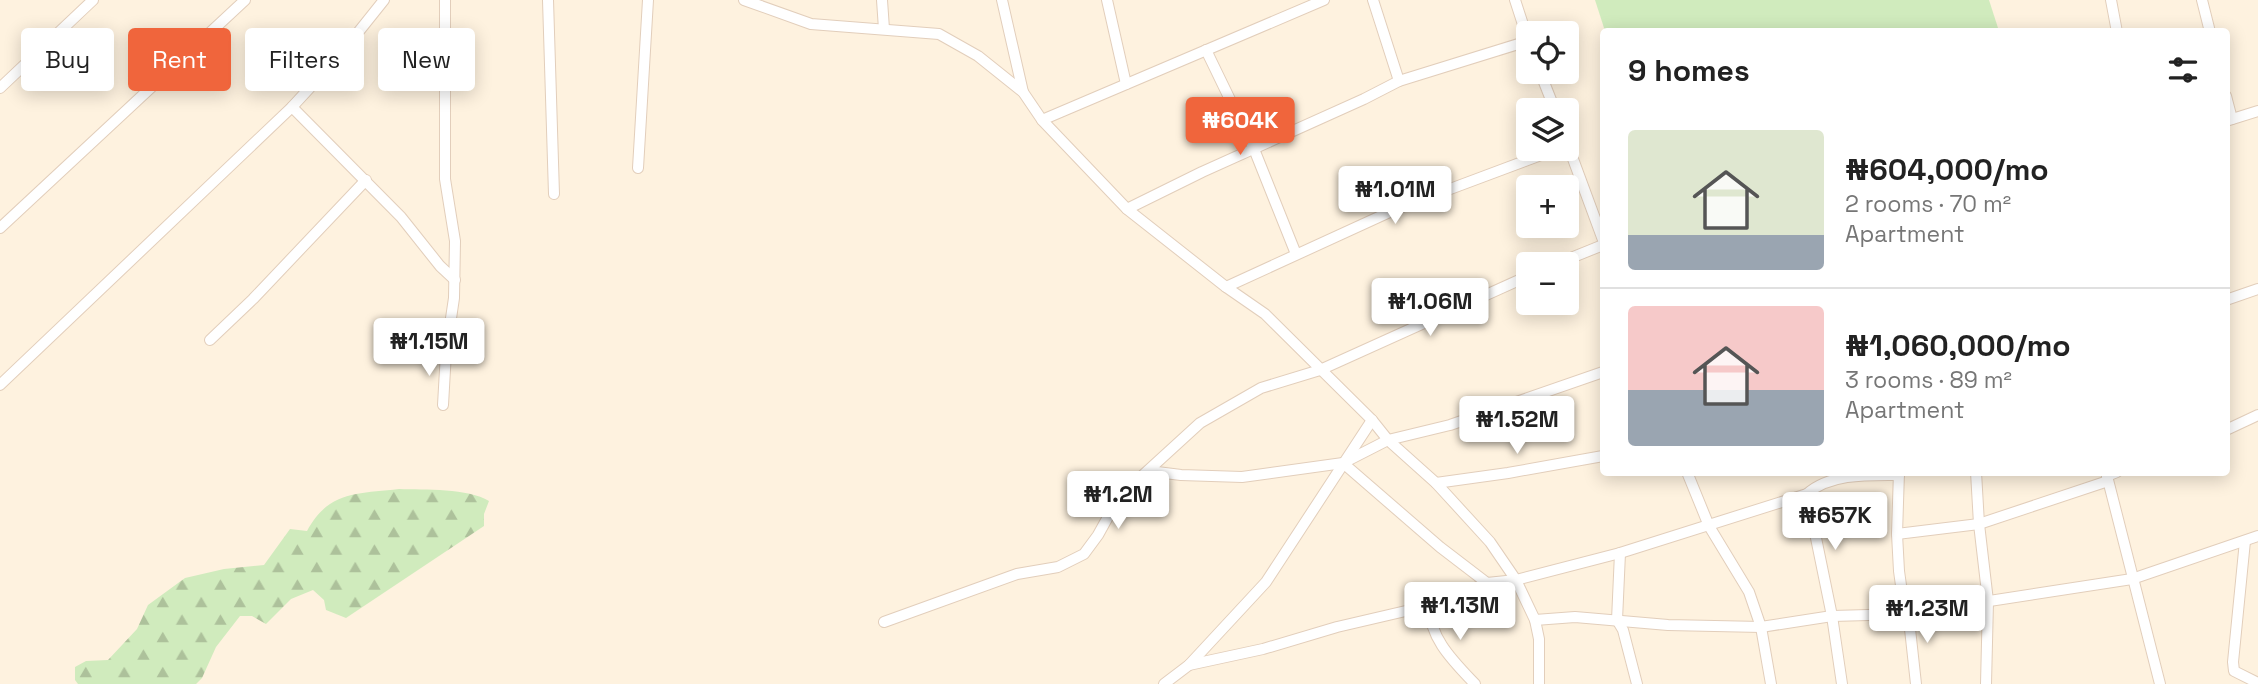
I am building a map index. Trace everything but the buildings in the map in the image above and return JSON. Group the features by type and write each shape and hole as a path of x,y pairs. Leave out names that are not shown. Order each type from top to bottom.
{"street":[{"path":"0,88 93,0"},
{"path":"0,228 245,0"},
{"path":"0,385 292,107 340,55 384,0"},
{"path":"443,405 455,280 455,241 445,179 444,0"},
{"path":"548,0 554,194"},
{"path":"638,168 648,0"},
{"path":"744,0 774,5 811,23 939,34 978,56 1023,92 1042,120 1126,209 1265,314 1372,420 1388,440 1436,483 1490,542 1516,580 1535,620 1539,639 1539,684"},
{"path":"882,0 884,29"},
{"path":"1002,0 1023,92"},
{"path":"1107,0 1126,84"},
{"path":"1042,120 1324,0"},
{"path":"1373,0 1399,81"},
{"path":"2111,0 2116,28"},
{"path":"2202,0 2209,28"},
{"path":"1518,2 1523,21"},
{"path":"1126,209 1399,81 1516,45"},
{"path":"1206,50 1254,149 1296,254"},
{"path":"292,107 401,217 440,266 455,280"},
{"path":"2230,120 2258,111"},
{"path":"1226,286 1394,210 1525,161"},
{"path":"1574,161 1600,234"},
{"path":"210,340 253,299 366,180"},
{"path":"1579,253 1600,243"},
{"path":"884,622 1017,574 1058,567 1084,554 1098,536 1119,497 1200,423 1261,388 1320,370 1516,281"},
{"path":"2230,299 2258,289"},
{"path":"1149,471 1242,477 1343,463 1388,440 1450,425 1600,373"},
{"path":"2230,427 2258,415"},
{"path":"1164,684 1189,665 1266,582 1372,420"},
{"path":"1436,483 1600,457"},
{"path":"1343,463 1431,539 1488,583"},
{"path":"1689,476 1709,526 1749,592 1761,627 1771,684"},
{"path":"1189,665 1263,649 1430,604 1488,583 1516,580 1620,552 1807,494 1823,482 1861,476"},
{"path":"1899,476 1896,534 1916,684"},
{"path":"1976,476 1988,601 1986,684"},
{"path":"1896,534 1979,524 2109,476 2132,579 2160,684"},
{"path":"1807,494 1832,615 1842,684"},
{"path":"1535,620 1575,617 1668,625 1761,627 1832,615 1905,614 2132,579 2258,536"},
{"path":"2245,541 2233,662 2234,671 2258,683"},
{"path":"1620,552 1617,620 1623,630 1637,684"},
{"path":"1430,604 1429,615 1434,632 1475,684"}],"green space":[{"path":"1595,0 1989,0 1998,28 1604,28"},
{"path":"399,489 446,490 480,497 489,501 484,514 484,526 346,618 326,610 324,600 313,590 291,599 266,624 252,616 240,616 216,647 202,678 196,684 78,684 75,680 75,667 86,661 108,660 137,629 148,605 185,578 224,569 264,565 290,529 307,531 325,508 335,501 346,496"}]}
